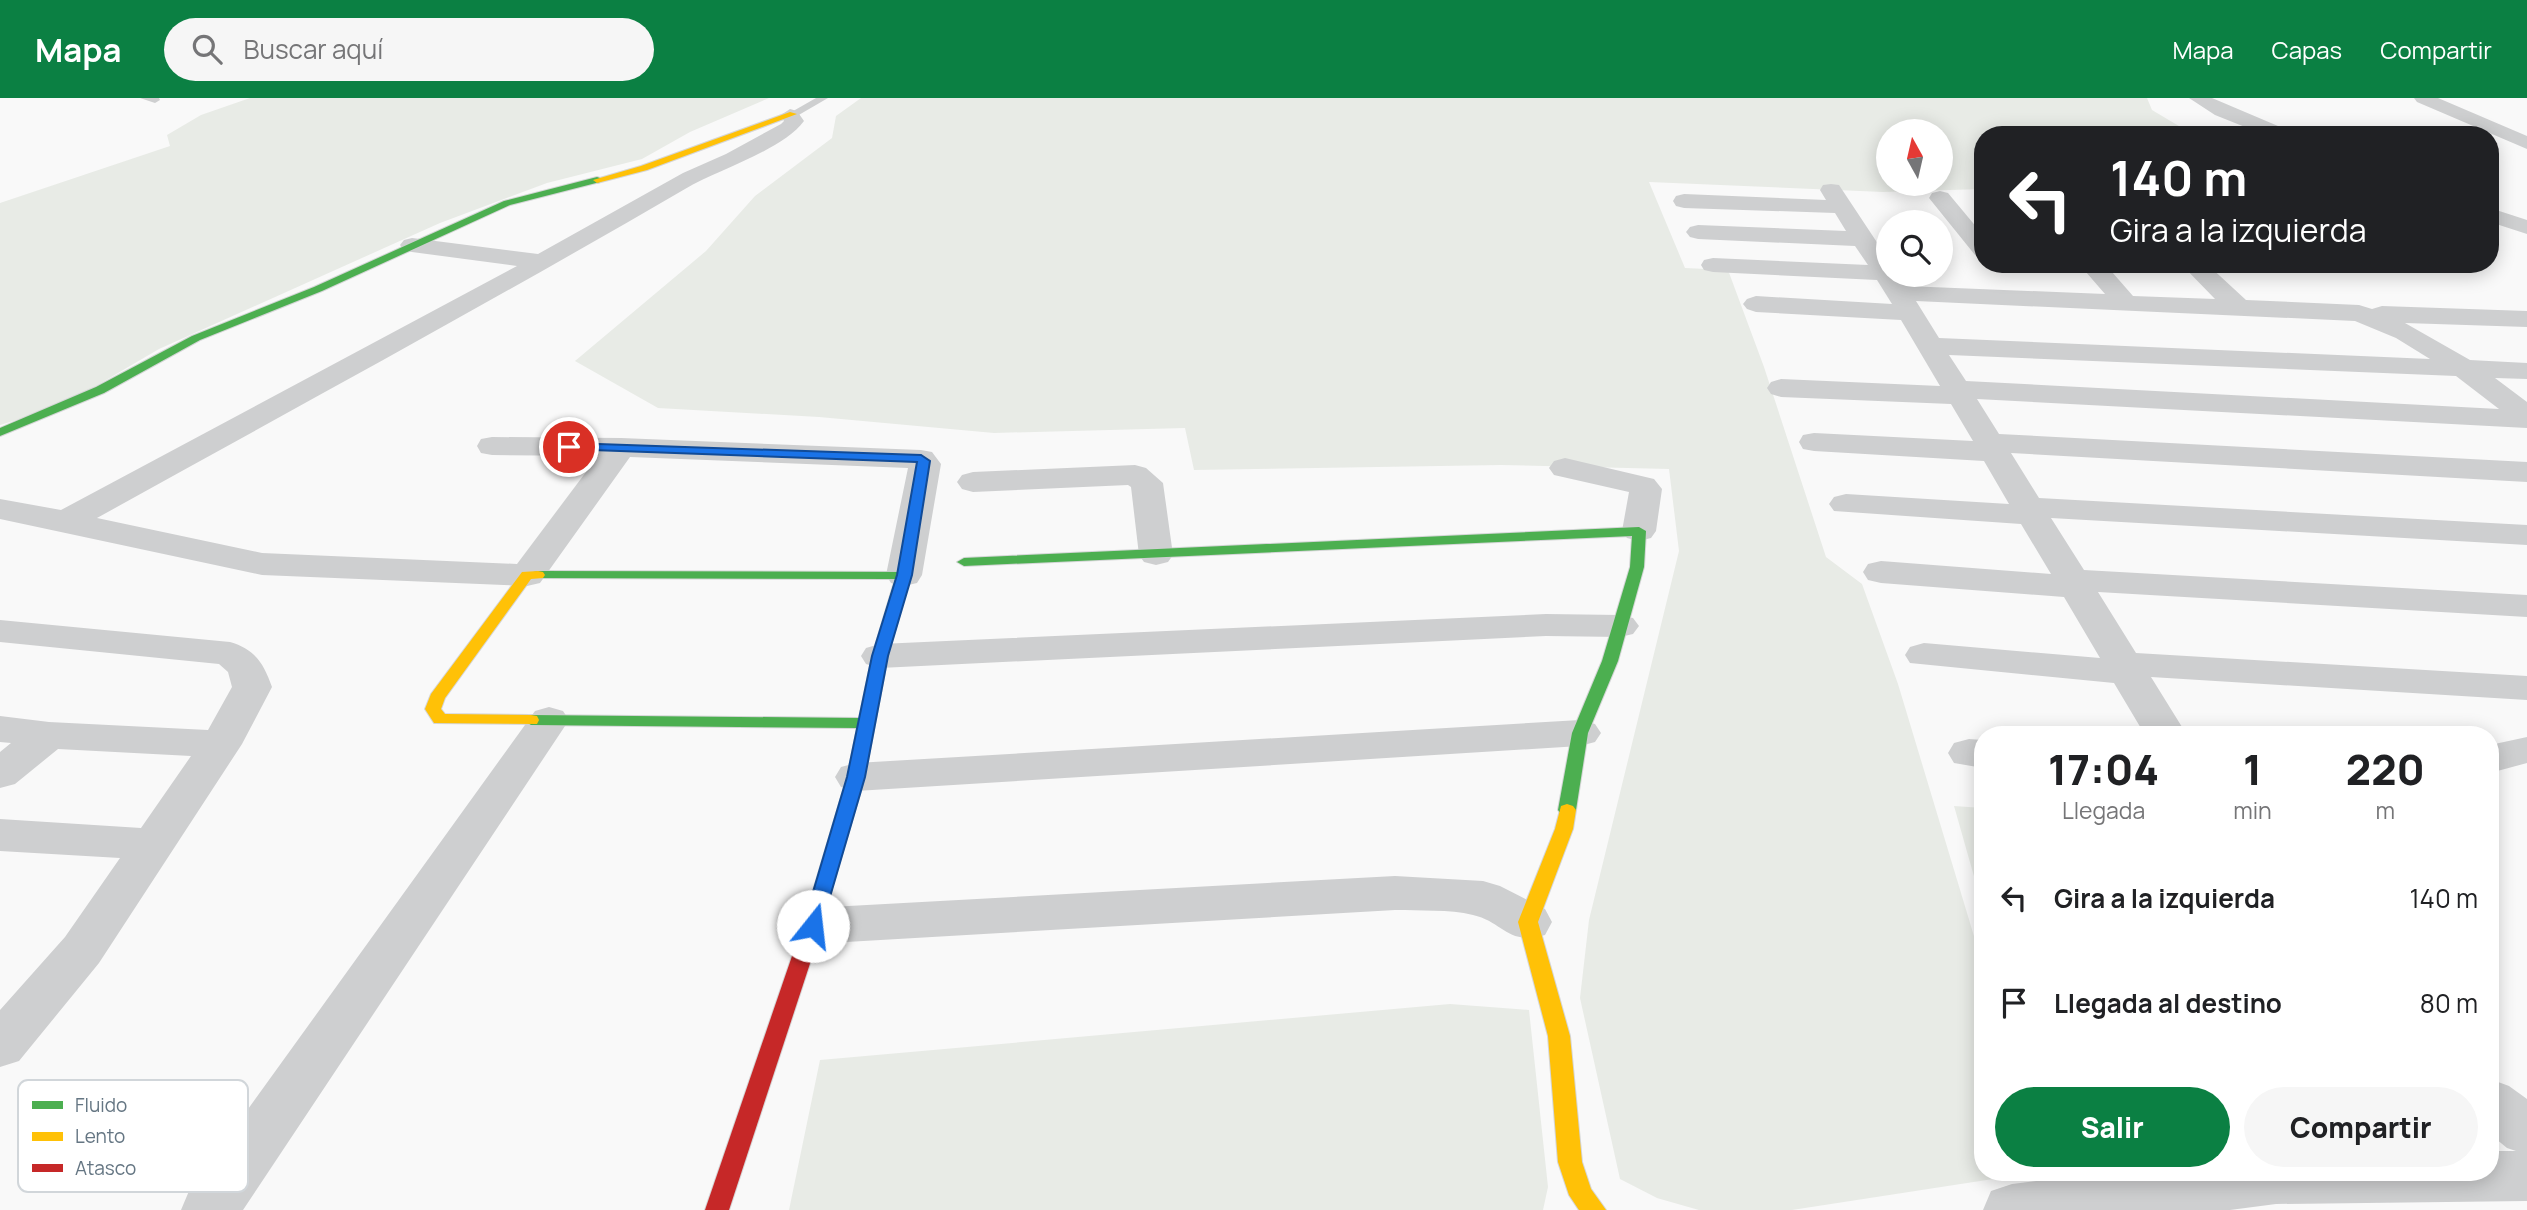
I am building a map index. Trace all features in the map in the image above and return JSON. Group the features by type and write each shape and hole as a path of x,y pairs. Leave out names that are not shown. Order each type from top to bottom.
{"street":[{"path":"2198,98 2260,126"},
{"path":"2423,98 2488,126"},
{"path":"0,432 100,390 195,338 318,289 507,203 644,168 792,115 794,121 788,128 733,159 690,177 542,262 66,521"},
{"path":"2499,131 2527,143"},
{"path":"1940,198 1974,239"},
{"path":"1684,201 1836,199 1930,346 2160,726"},
{"path":"2499,218 2527,227"},
{"path":"1698,232 1862,239"},
{"path":"412,246 542,262"},
{"path":"1713,265 1897,293 2240,309 2527,318"},
{"path":"2001,273 2022,299"},
{"path":"2099,273 2127,304"},
{"path":"2202,273 2240,309"},
{"path":"1756,304 1897,293"},
{"path":"2359,313 2416,336 2527,418"},
{"path":"1930,346 2527,371"},
{"path":"1781,387 2527,418"},
{"path":"1814,442 2527,472"},
{"path":"492,446 621,447 921,458 925,464 904,575 880,656 856,777 813,926 717,1210"},
{"path":"621,447 437,698 433,709 440,719 866,723"},
{"path":"1565,468 1643,486 1646,489 1639,531 1637,568 1610,661 1580,733 1564,829 1528,922 1559,1036 1570,1162 1581,1195 1594,1210"},
{"path":"973,482 1135,475 1147,483 1156,555"},
{"path":"1846,504 2527,535"},
{"path":"0,509 262,564 527,575 904,575"},
{"path":"964,562 1639,531"},
{"path":"1881,572 2527,606"},
{"path":"880,656 1532,626 1620,626"},
{"path":"0,631 230,654 246,667 251,687 221,744 82,950 0,1046"},
{"path":"1924,655 2527,688"},
{"path":"248,1155 550,720"},
{"path":"0,729 49,735 221,744"},
{"path":"856,777 1580,733"},
{"path":"0,775 49,735"},
{"path":"2499,757 2527,750"},
{"path":"0,835 154,844"},
{"path":"813,926 1395,893 1483,898 1528,922"},
{"path":"2499,1109 2527,1131"},
{"path":"2499,1177 2527,1177"},
{"path":"2012,1210 2259,1181"},
{"path":"210,1210 222,1192"}],"lane":[{"path":"792,115 823,98"}],"shaded area":[{"path":"250,98 769,98 690,132 642,159 547,183 440,223 159,349 60,407 0,425 0,203 170,146 167,135 201,115"},
{"path":"861,98 2147,98 2152,110 2179,126 1974,126 1974,189 1953,190 1953,119 1876,119 1876,192 1649,182 1685,268 1728,270 1764,367 1826,557 1862,584 1898,684 1974,936 1974,1181 1980,1181 1792,1210 1699,1210 1657,1198 1620,1179 1580,998 1589,920 1679,551 1669,469 1501,465 1194,470 1185,428 994,433 819,417 658,408 575,361 706,251 755,196 832,138 836,116"},
{"path":"1954,806 1974,807 1974,876"},
{"path":"1450,1004 1529,1010 1548,1187 1543,1210 789,1210 820,1060"}],"traffic: fast":[{"path":"0,432 100,390 196,338 318,289 507,203 597,180"},
{"path":"964,562 1639,531 1637,567 1610,661 1580,733 1567,810"},
{"path":"538,575 904,575 880,656 856,777 813,924"},
{"path":"531,720 866,723"}],"traffic: slow":[{"path":"597,180 644,168 793,114"},
{"path":"531,720 440,719 433,709 437,698 527,575 538,575"},
{"path":"1567,810 1564,829 1528,922 1559,1036 1570,1162 1581,1195 1594,1210"}],"traffic: jam":[{"path":"717,1210 813,924"}],"route":[{"path":"569,447 921,458 924,461 904,575 880,656 856,777 813,926"}]}
